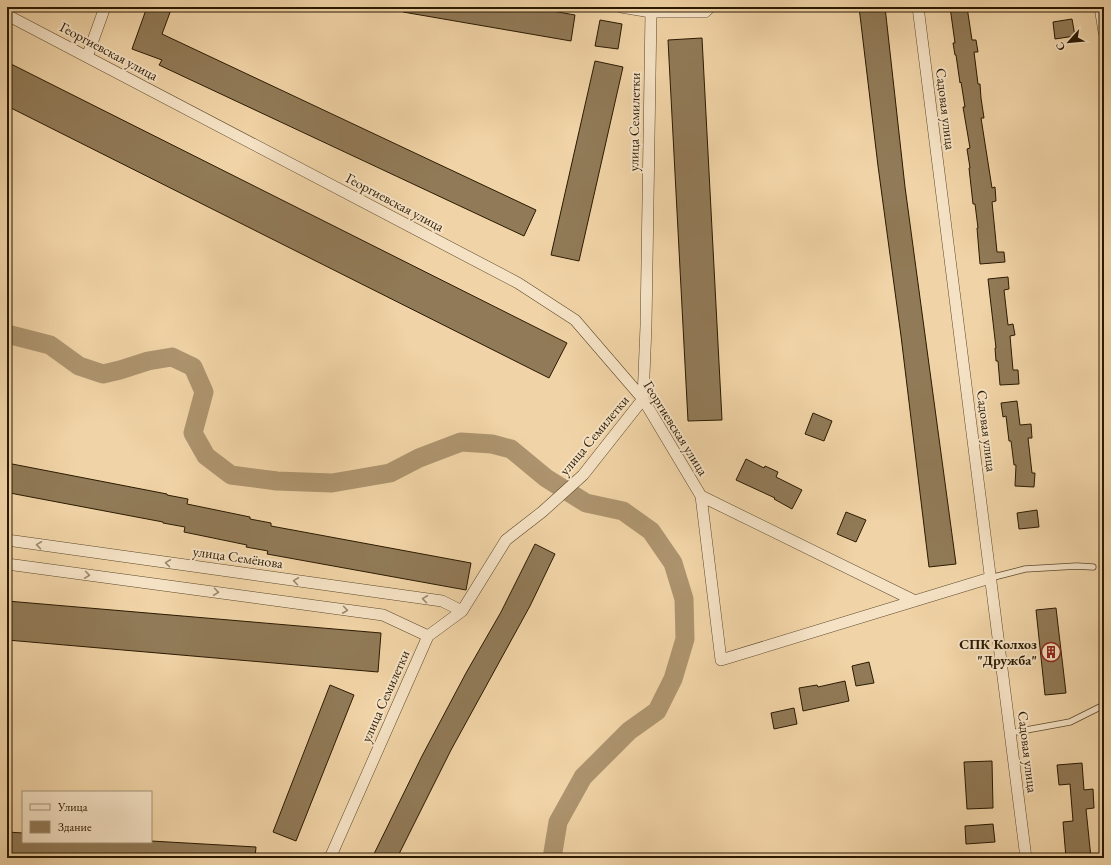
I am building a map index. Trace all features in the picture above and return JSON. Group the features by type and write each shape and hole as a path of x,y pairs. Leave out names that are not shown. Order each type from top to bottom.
{"street":[{"path":"87,57 105,7"},
{"path":"621,7 651,12 705,12 710,7"},
{"name":"Садовая улица","path":"918,7 1026,858"},
{"path":"1100,7 1104,32"},
{"name":"улица Семилетки","path":"330,858 428,636 462,611 506,540 542,512 583,475 643,399 646,326 651,12"},
{"name":"Георгиевская улица","path":"7,14 518,283 575,320 643,399 701,496 721,660 990,578"},
{"name":"Георгиевская улица","path":"701,496 915,601"},
{"name":"улица Семёнова","path":"7,540 442,601 462,611"},
{"path":"7,564 383,615 428,636"}],"lane":[{"path":"990,578 1025,569 1077,566 1094,567"},
{"path":"1010,733 1070,722 1104,705"}],"building":[{"path":"147,7 172,7 162,34 536,210 524,236 159,65 162,60 132,49"},
{"path":"403,7 530,7 575,15 571,41 403,12"},
{"path":"859,7 885,7 905,187 956,564 929,567"},
{"path":"950,7 967,7 972,40 976,40 978,52 974,52 984,118 981,118 992,188 995,187 996,201 992,202 997,252 1004,252 1005,262 980,264 978,228 975,204 973,204 967,149 970,148 963,107 965,107 961,82 960,83 953,43 955,43"},
{"path":"1072,19 1075,36 1055,39 1053,22"},
{"path":"600,20 622,24 618,49 595,46"},
{"path":"702,38 722,420 688,421 668,40"},
{"path":"595,61 623,67 579,261 551,255"},
{"path":"7,62 567,343 549,378 7,106"},
{"path":"1008,277 1009,289 1004,290 1008,325 1013,324 1015,335 1010,336 1013,370 1018,370 1019,384 1000,385 998,361 996,361 996,348 988,279"},
{"path":"1017,401 1020,425 1031,424 1032,438 1028,438 1032,473 1035,473 1034,487 1015,486 1016,465 1014,465 1006,416 1003,417 1001,403"},
{"path":"813,413 832,421 824,441 805,434"},
{"path":"746,459 764,468 765,466 778,472 776,477 802,490 792,509 774,499 775,498 736,480"},
{"path":"7,463 188,499 187,504 250,517 250,519 271,523 271,526 471,563 466,590 267,554 268,551 246,547 247,545 184,532 185,527 7,492"},
{"path":"1037,510 1039,527 1019,529 1017,513"},
{"path":"846,512 866,520 856,542 837,534"},
{"path":"535,544 555,554 530,606 451,750 397,858 372,858 422,756 466,673 501,612"},
{"path":"7,601 381,633 378,672 7,640"},
{"name":"СПК Колхоз \"Дружба\"","path":"1056,608 1066,693 1045,695 1036,610"},
{"path":"869,662 874,683 856,686 852,666"},
{"path":"845,681 849,701 803,711 799,688 817,685 818,687"},
{"path":"330,685 354,695 296,841 273,832"},
{"path":"794,708 797,724 774,729 771,713"},
{"path":"992,761 993,808 967,809 964,762"},
{"path":"1082,763 1084,790 1093,789 1094,808 1086,809 1091,858 1066,858 1063,822 1073,821 1070,784 1059,785 1057,765"},
{"path":"993,824 995,842 966,844 965,826"},
{"path":"7,832 22,833 22,843 152,843 152,841 256,847 255,858 7,858"}],"waterway":[{"path":"7,334 50,345 79,366 103,374 148,361 172,357 193,367 204,392 193,433 206,456 231,475 277,481 332,483 390,473 419,458 461,442 492,444 511,449 546,478 586,503 623,511 651,531 673,563 684,599 685,639 673,679 657,711 629,731 583,777 558,822 552,858"}],"place":[{"name":"СПК Колхоз \"Дружба\"","path":"1051,652"}]}
